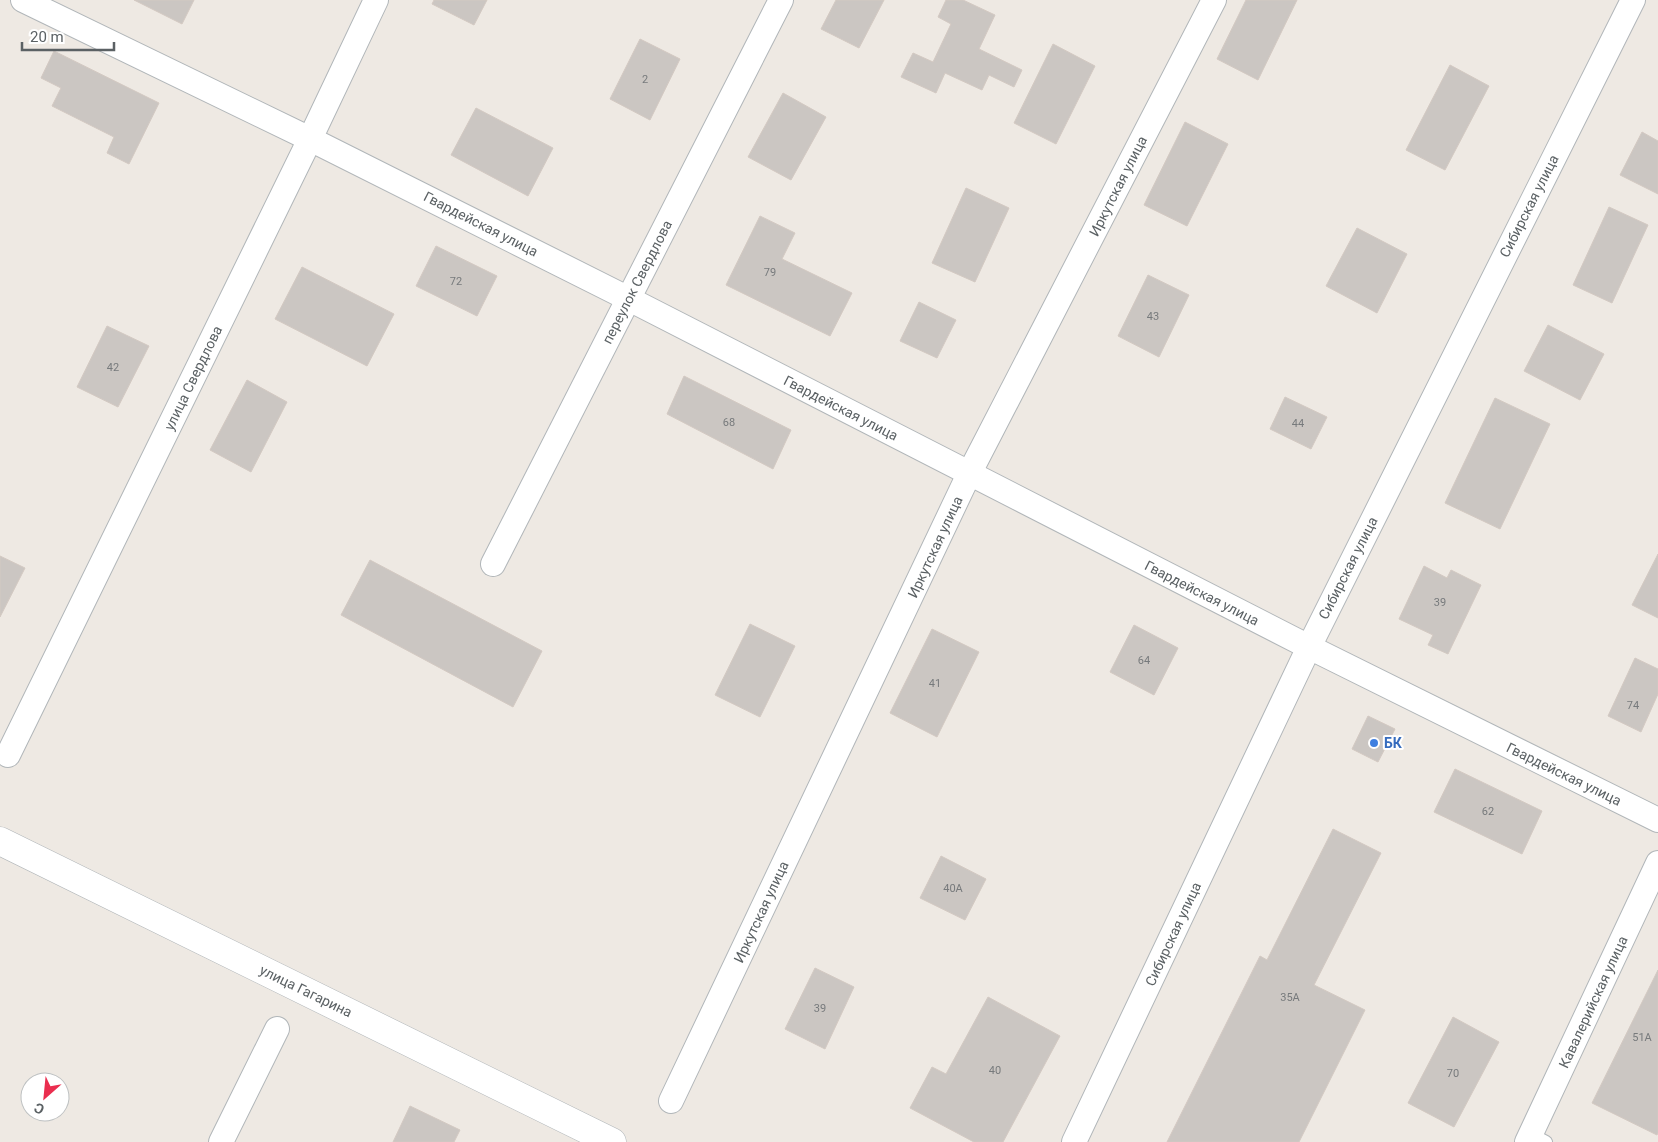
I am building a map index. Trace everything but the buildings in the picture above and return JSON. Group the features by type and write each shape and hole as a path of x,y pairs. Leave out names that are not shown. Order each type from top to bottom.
{"street":[{"name":"Гвардейская улица","path":"23,0 310,138 1309,647 1658,820"},
{"name":"улица Свердлова","path":"8,755 376,0"},
{"name":"переулок Свердлова","path":"493,564 781,0"},
{"name":"Иркутская улица","path":"671,1101 969,474 1214,0"},
{"name":"Сибирская улица","path":"1074,1142 1309,647 1633,0"},
{"name":"улица Гагарина","path":"0,840 612,1142"},
{"name":"Кавалерийская улица","path":"1535,1139 1658,863"},
{"path":"221,1142 277,1029"}],"place":[{"name":"БК","path":"1374,743"}]}
